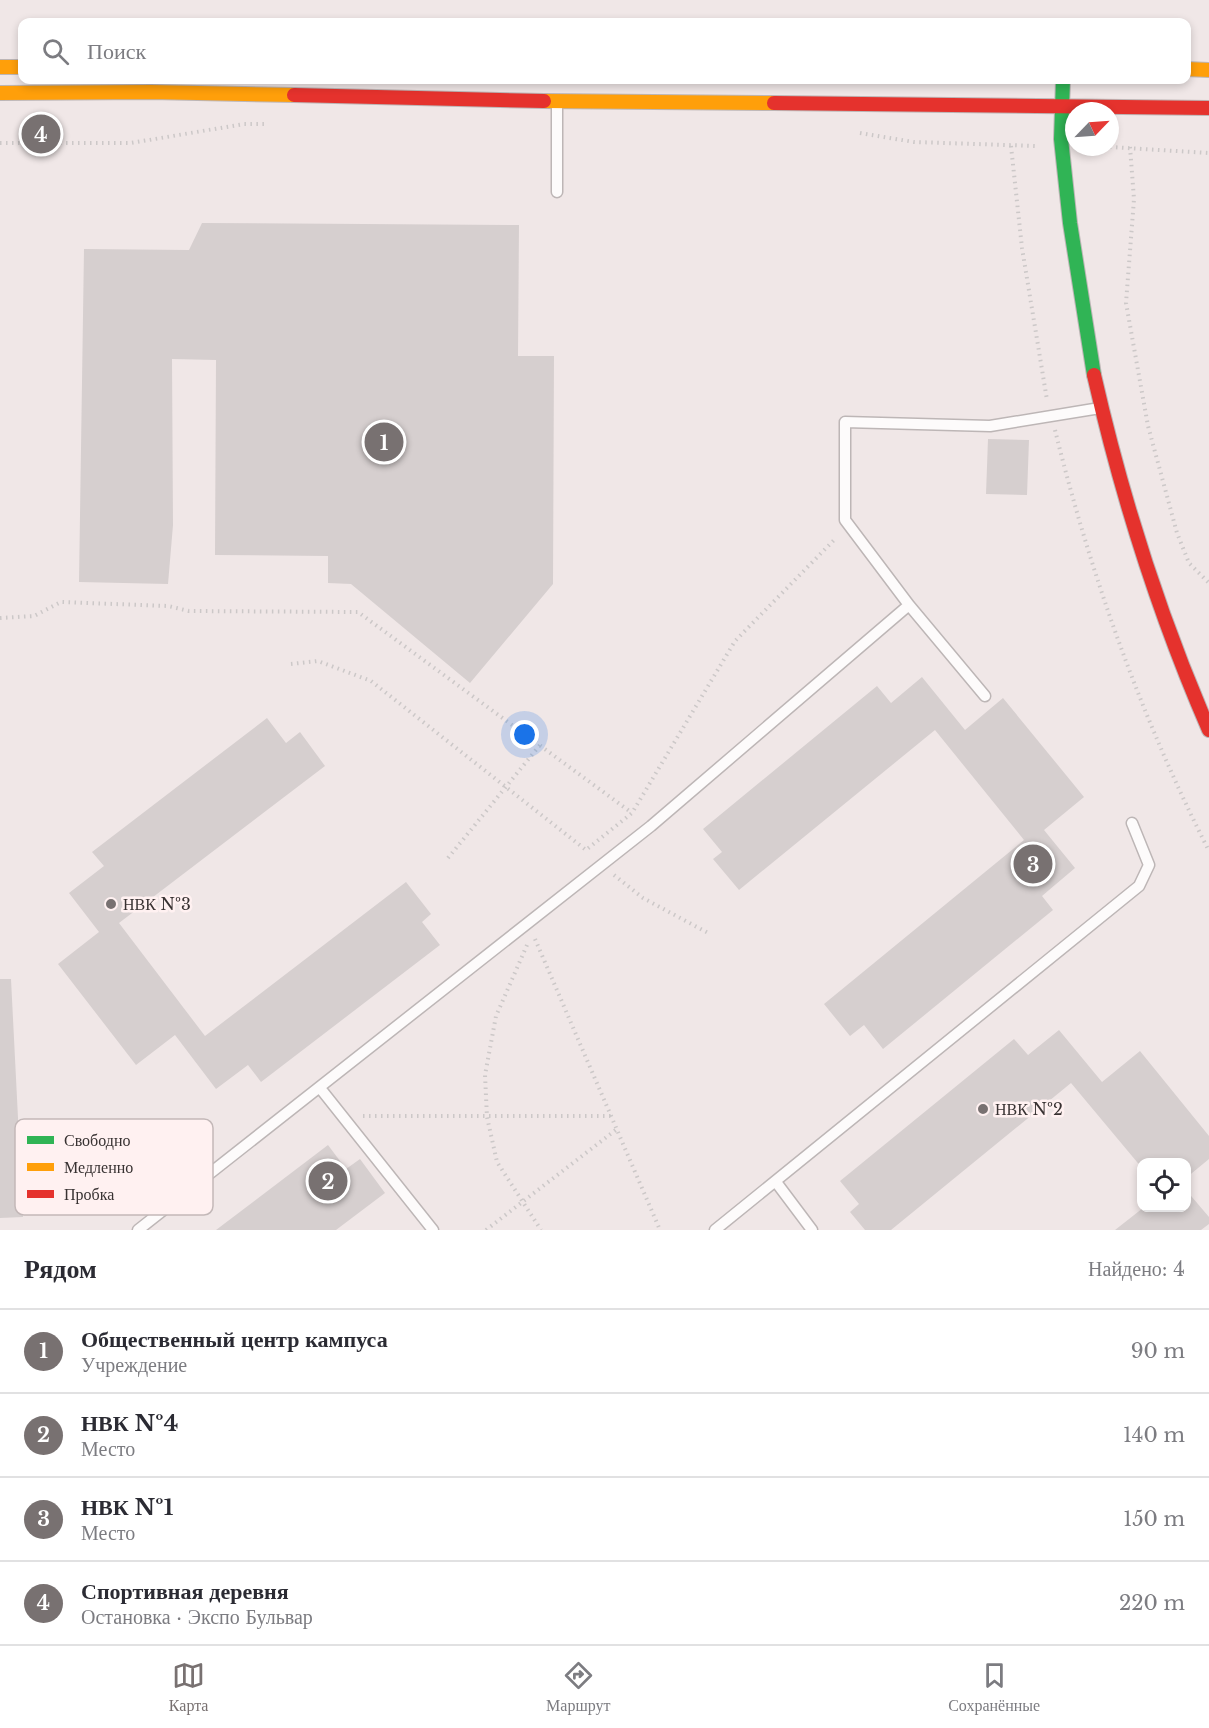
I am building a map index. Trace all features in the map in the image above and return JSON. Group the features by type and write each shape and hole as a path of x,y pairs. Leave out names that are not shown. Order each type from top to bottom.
{"street":[{"path":"0,67 18,67"},
{"path":"1191,69 1209,70"},
{"path":"1063,84 1062,147 1076,268 1102,408 1115,463 1158,606 1179,665 1209,730"},
{"path":"2,101 151,92 557,101 1209,108"}],"lane":[{"path":"114,103 151,92"},
{"path":"557,101 557,192"},
{"path":"985,696 909,605 845,520 845,422 990,426 1102,408"},
{"path":"213,1171 651,826 909,605"},
{"path":"715,1230 1139,886 1149,865 1131,823"},
{"path":"320,1088 433,1230"},
{"path":"776,1182 812,1230"},
{"path":"138,1230 157,1215"}],"path":[{"path":"1011,146 1022,248 1051,416 1072,501 1116,634 1160,746 1209,851"},
{"path":"1119,147 1209,153"},
{"path":"1130,147 1134,199 1126,303 1148,426 1177,533 1189,563 1209,583"},
{"path":"291,664 318,661 371,681 586,850 632,813 735,641 837,538"},
{"path":"0,618 34,616 62,602 168,606 189,610 358,612 632,813"},
{"path":"448,858 540,746"},
{"path":"604,878 611,873 643,898 710,934"},
{"path":"541,1230 496,1162 487,1117 485,1075 496,1016 532,934 660,1230"},
{"path":"358,1116 611,1116"},
{"path":"486,1230 617,1129"}],"building":[{"path":"202,223 519,225 518,356 554,356 553,584 470,683 351,584 328,583 328,556 215,555 216,360 172,359 173,525 168,584 79,582 84,249 189,250"},
{"path":"988,439 1029,440 1027,495 986,494"},
{"path":"922,677 965,730 1003,698 1084,797 1044,830 1075,868 1042,896 1053,910 883,1049 864,1025 850,1036 824,1004 1024,840 935,730 739,890 713,859 722,852 703,829 877,686 891,703"},
{"name":"НВК №3","path":"267,718 286,743 300,732 325,766 119,923 205,1036 406,882 431,914 422,922 440,945 261,1082 248,1065 216,1089 175,1035 136,1065 58,964 99,932 69,893 104,866 92,852"},
{"path":"0,979 11,979 18,1119 15,1119 15,1215 23,1215 23,1217 0,1218"},
{"name":"НВК №2","path":"1059,1030 1102,1082 1140,1051 1209,1136 1209,1159 1191,1174 1191,1158 1137,1158 1137,1162 1071,1083 891,1230 865,1230 850,1212 859,1204 840,1181 1014,1039 1028,1055"},
{"path":"328,1145 346,1169 360,1159 385,1193 336,1230 216,1230"},
{"path":"1191,1196 1209,1217 1209,1224 1201,1230 1115,1230 1138,1212 1191,1212"}],"traffic: fast":[{"path":"1063,84 1061,139 1070,223 1094,375"}],"traffic: slow":[{"path":"0,67 18,67"},
{"path":"1191,69 1209,70"},
{"path":"0,93 151,92 294,95"},
{"path":"544,101 774,103"}],"traffic: jam":[{"path":"294,95 544,101"},
{"path":"774,103 1209,108"},
{"path":"1094,375 1143,556 1174,643 1209,730"}],"place":[{"name":"Спортивная деревня","path":"41,134"},
{"name":"Общественный центр кампуса","path":"384,442"},
{"name":"НВК №1","path":"1033,864"},
{"name":"НВК №3","path":"111,904"},
{"name":"НВК №2","path":"983,1109"},
{"name":"НВК №4","path":"328,1181"}]}
